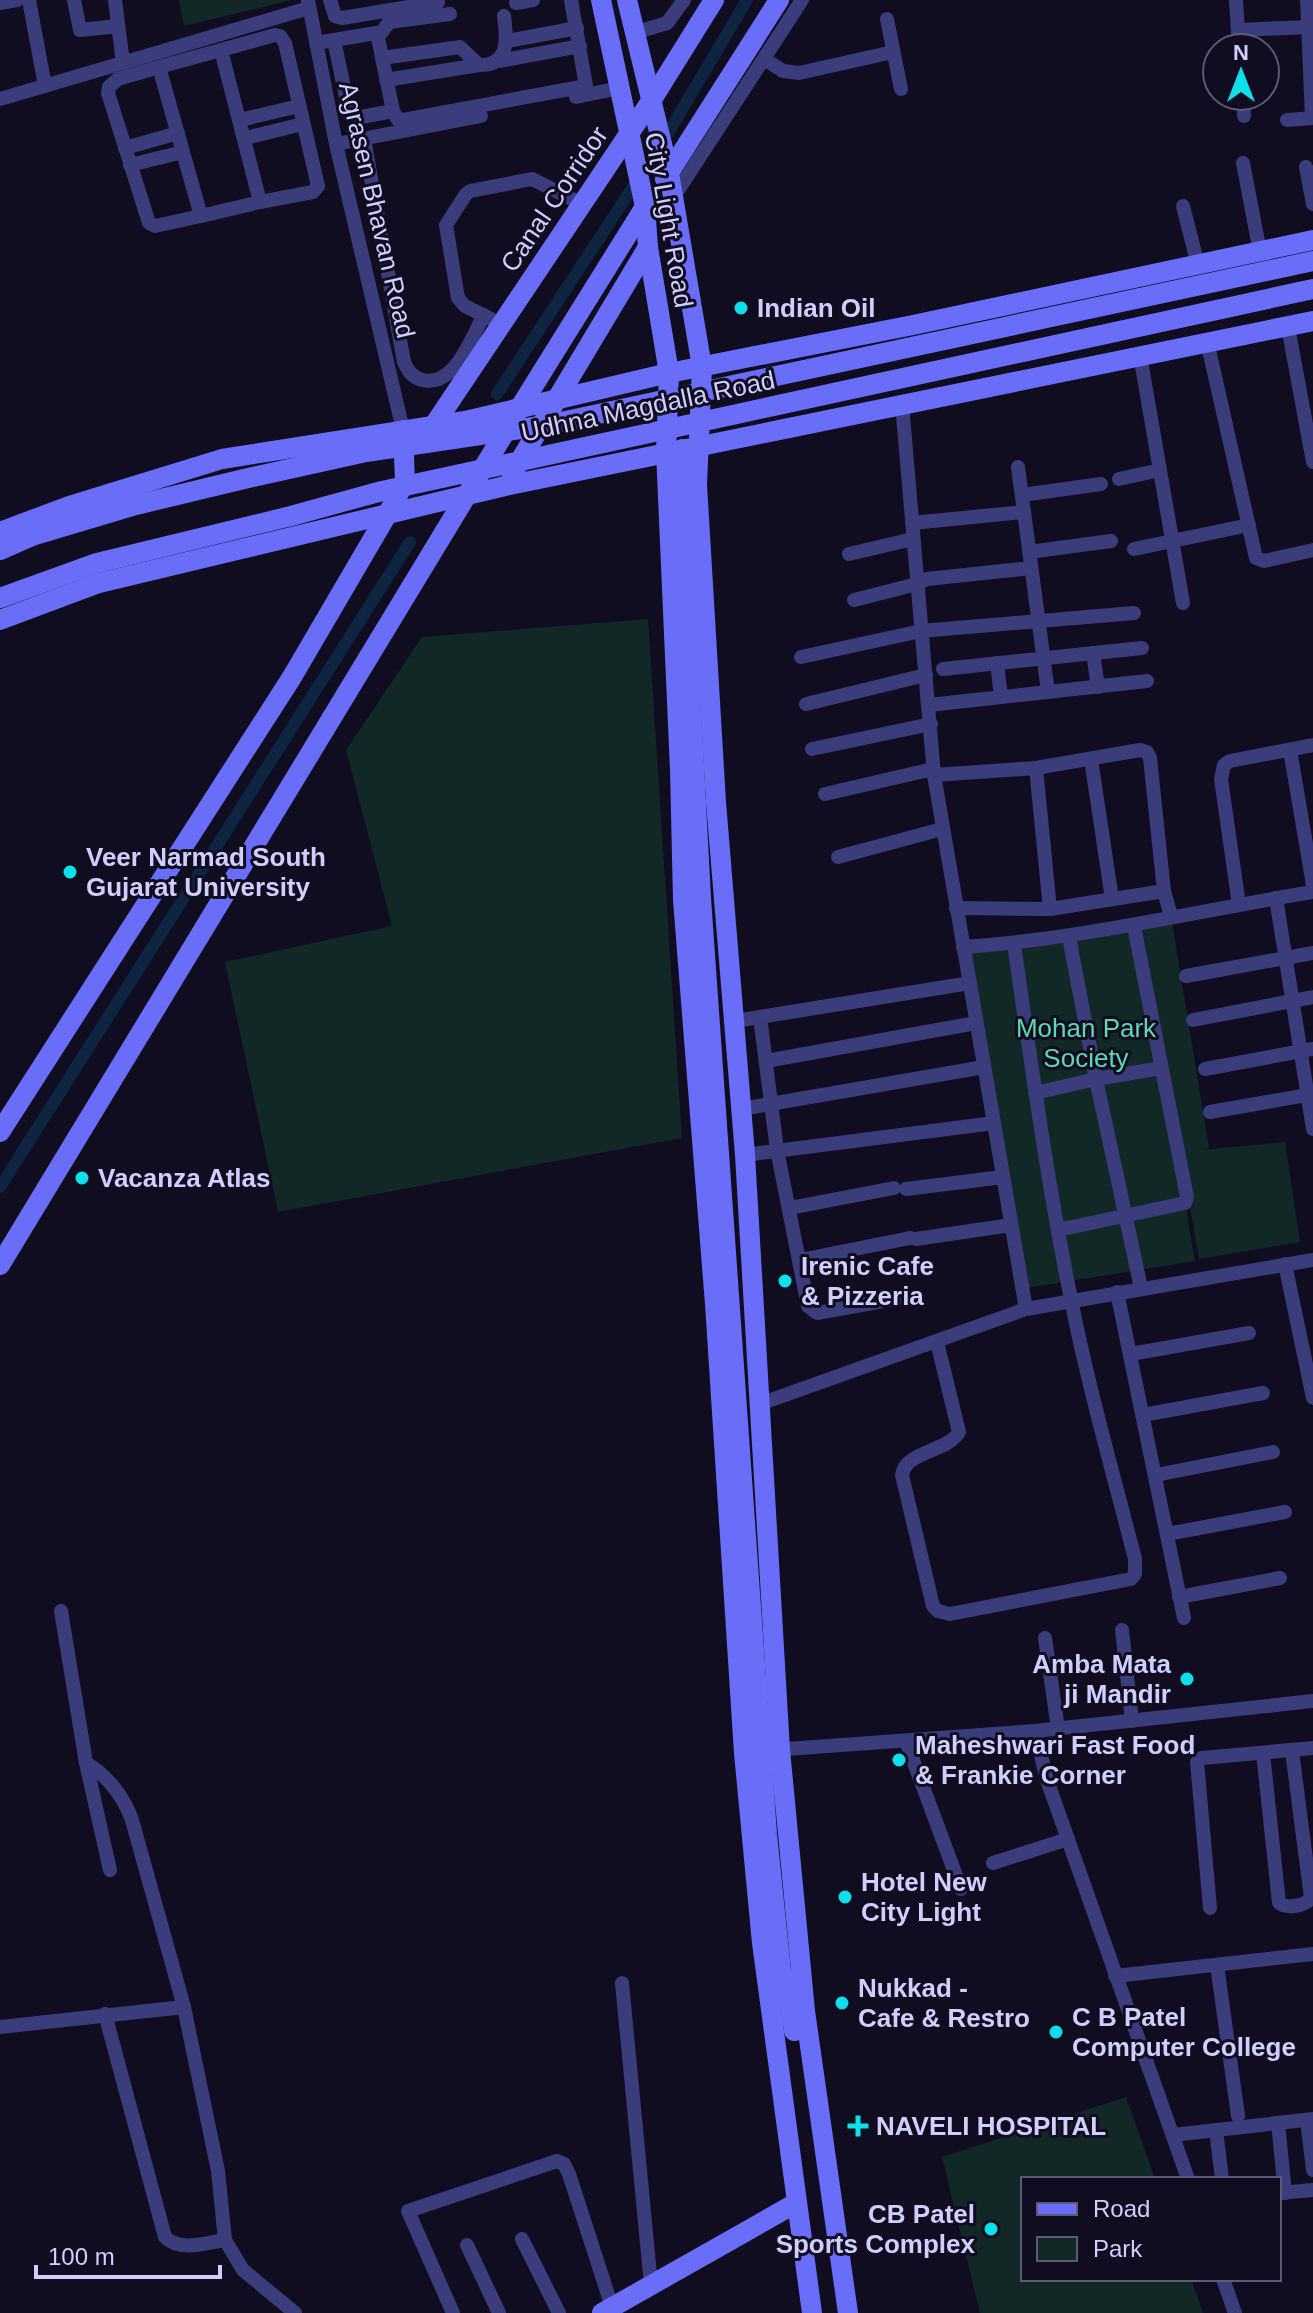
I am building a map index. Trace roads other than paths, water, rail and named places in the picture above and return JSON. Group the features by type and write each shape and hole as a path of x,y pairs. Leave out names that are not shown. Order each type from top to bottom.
{"main road":[{"name":"City Light Road","path":"601,0 607,30 609,90 629,134 645,207 648,247 682,449"},
{"path":"627,0 669,173 702,367 682,449 680,770 683,900 715,1304 792,1970 788,1993 835,2313"},
{"name":"Canal Corridor","path":"406,462 435,425 493,320 582,204 714,0"},
{"path":"0,1265 519,409 779,0"},
{"path":"0,532 69,506 222,459 519,409 669,373 1313,240"},
{"path":"505,486 648,247"},
{"name":"Udhna Magdalla Road","path":"0,550 32,536 136,505 366,452 547,425 1313,261"},
{"name":"Udhna Magdalla Road","path":"0,598 97,563 382,491 1313,289"},
{"path":"0,620 99,583 505,486 1313,321"},
{"path":"0,1132 292,677 388,513 405,482 403,430"},
{"path":"682,449 687,531 696,555 701,772 765,1751 848,2313"},
{"path":"682,449 697,485 716,802 745,1155 760,1404 765,1751 762,1943 812,2313"},
{"path":"607,2310 796,2203"}],"street":[{"path":"0,3 17,0"},
{"path":"29,0 45,86"},
{"path":"74,0 80,30 118,26"},
{"path":"115,0 123,63"},
{"path":"330,0 335,16 342,18 438,2"},
{"path":"516,3 533,0"},
{"path":"377,33 393,111 395,117 403,120 583,87 587,81 571,0"},
{"path":"634,33 667,23 684,0"},
{"path":"673,198 802,0"},
{"path":"1236,0 1238,30 1308,27"},
{"path":"0,99 123,63 197,49 221,50 280,36 285,43 317,189 151,226 130,165 109,87 118,79 159,67 197,49 308,4"},
{"name":"Agrasen Bhavan Road","path":"308,4 336,144 403,430"},
{"path":"1287,120 1313,118 1309,4"},
{"path":"316,43 382,32 389,22 450,14"},
{"path":"499,61 507,41 504,16"},
{"path":"887,19 901,89"},
{"path":"386,80 490,65 578,36 607,30"},
{"path":"507,41 578,36"},
{"path":"334,40 350,116 356,118 393,111"},
{"path":"382,58 463,47 479,65"},
{"path":"221,50 260,202"},
{"path":"764,59 783,71 799,73 893,52"},
{"path":"159,67 201,216"},
{"path":"336,144 609,90"},
{"path":"240,120 328,108"},
{"path":"1244,112 1244,116"},
{"path":"245,138 301,114"},
{"path":"125,148 178,133"},
{"path":"364,139 404,362 415,377 433,381 447,375 493,320 465,306 458,298 446,225 466,194 532,179 582,204"},
{"path":"130,165 183,152"},
{"path":"1243,163 1260,252"},
{"path":"1306,167 1313,204"},
{"path":"1183,206 1198,265"},
{"path":"1288,327 1313,462"},
{"path":"1207,341 1259,561 1313,550"},
{"path":"1140,355 1183,603"},
{"path":"902,404 934,772 1026,1309"},
{"path":"1018,467 1048,692"},
{"path":"1119,479 1160,470"},
{"path":"1022,495 1101,484"},
{"path":"912,523 1024,512"},
{"path":"1134,549 1249,525"},
{"path":"849,554 913,539"},
{"path":"1029,552 1111,541"},
{"path":"854,600 927,579 1031,568"},
{"path":"801,657 921,631 1134,613"},
{"path":"943,669 1142,648"},
{"path":"1093,653 1098,687"},
{"path":"997,663 1001,697"},
{"path":"806,704 926,675"},
{"path":"929,705 1147,681"},
{"path":"812,749 931,724"},
{"path":"1239,905 1222,770 1230,761 1313,745"},
{"path":"825,794 934,772 1036,768 1140,750 1149,754 1164,891 1171,916"},
{"path":"1290,750 1313,885"},
{"path":"1091,759 1112,899"},
{"path":"1036,768 1050,909"},
{"path":"838,857 942,829"},
{"path":"956,908 1050,909 1164,891"},
{"path":"963,947 1069,937 1313,892"},
{"path":"1276,898 1294,1001 1307,1050 1313,1129"},
{"path":"1058,1230 1185,1203 1187,1197 1134,926"},
{"path":"1069,937 1141,1288"},
{"path":"937,1342 959,1432 947,1444 909,1462 902,1475 933,1606 950,1614 1125,1582 1135,1574 1135,1559 1071,1302 1035,1093 1014,944"},
{"path":"1186,976 1313,953"},
{"path":"735,1021 970,983"},
{"path":"1193,1020 1313,997"},
{"path":"760,1017 777,1150 808,1306 817,1313 905,1297"},
{"path":"766,1061 976,1023"},
{"path":"1205,1069 1307,1050"},
{"path":"741,1109 984,1067"},
{"path":"1035,1093 1161,1068"},
{"path":"1210,1112 1310,1094"},
{"path":"745,1155 994,1123"},
{"path":"790,1208 900,1188 1003,1177"},
{"path":"800,1260 1011,1225"},
{"path":"760,1404 1026,1309 1313,1260"},
{"path":"1285,1264 1313,1398"},
{"path":"1117,1292 1184,1618"},
{"path":"1131,1354 1249,1333"},
{"path":"1143,1415 1263,1393"},
{"path":"1156,1475 1273,1452"},
{"path":"1167,1534 1285,1512"},
{"path":"1179,1597 1280,1578"},
{"path":"61,1611 86,1763 110,1870"},
{"path":"1122,1630 1132,1721"},
{"path":"1045,1638 1058,1729"},
{"path":"765,1751 1058,1729 1313,1701"},
{"path":"1035,1731 1047,1780 1187,2177"},
{"path":"906,1741 961,1889"},
{"path":"1210,1908 1197,1762 1202,1758 1313,1748"},
{"path":"1263,1753 1279,1903 1287,1906 1304,1904 1311,1898 1292,1751"},
{"path":"86,1763 105,1777 128,1811 184,2007 218,2171 225,2240 243,2270 295,2313"},
{"path":"993,1863 1068,1839"},
{"path":"1115,1976 1313,1954"},
{"path":"1217,1965 1238,2116"},
{"path":"622,1983 651,2285"},
{"path":"0,2027 184,2007"},
{"path":"105,2014 165,2237 182,2246 225,2240"},
{"path":"1173,2135 1310,2119 1313,2170"},
{"path":"1278,2123 1282,2193 1313,2190"},
{"path":"1216,2130 1222,2177"},
{"path":"453,2313 408,2211 557,2161 564,2164 569,2174 607,2310"},
{"path":"522,2239 559,2313"},
{"path":"467,2245 499,2313"},
{"path":"1224,2281 1235,2313"}],"waterway":[{"path":"664,140 747,0"},
{"path":"497,394 633,187"},
{"path":"0,1187 410,542"}],"place":[{"name":"Indian Oil","path":"741,308"},
{"name":"Veer Narmad South Gujarat University","path":"70,872"},
{"name":"Vacanza Atlas","path":"82,1178"},
{"name":"Irenic Cafe & Pizzeria","path":"785,1281"},
{"name":"Amba Mata ji Mandir","path":"1187,1679"},
{"name":"Maheshwari Fast Food & Frankie Corner","path":"899,1760"},
{"name":"Hotel New City Light","path":"845,1897"},
{"name":"Nukkad - Cafe & Restro","path":"842,2003"},
{"name":"C B Patel Computer College","path":"1056,2032"},
{"name":"NAVELI HOSPITAL","path":"858,2126"},
{"name":"CB Patel Sports Complex","path":"991,2229"}],"park label":[{"name":"Mohan Park Society","path":"1086,1043"}]}
